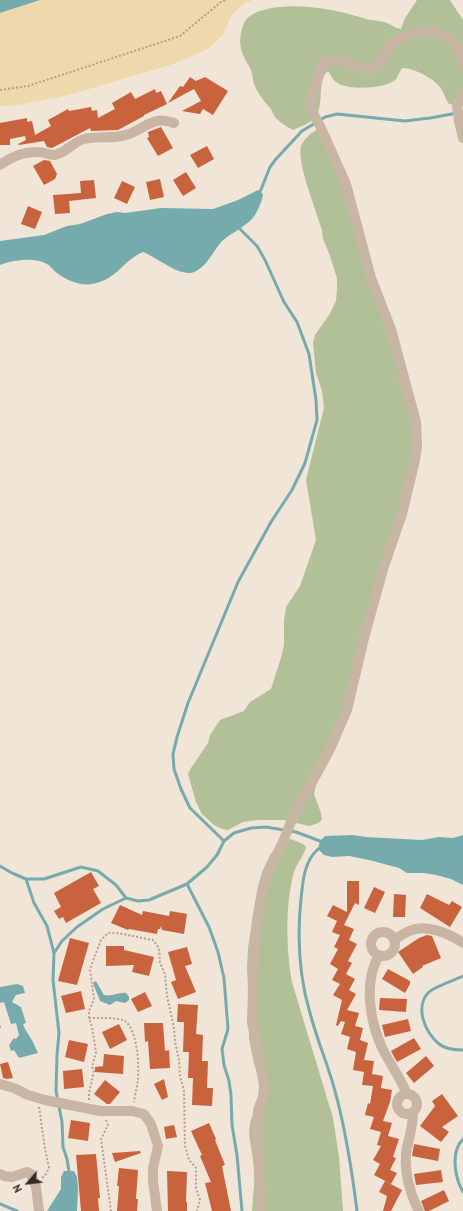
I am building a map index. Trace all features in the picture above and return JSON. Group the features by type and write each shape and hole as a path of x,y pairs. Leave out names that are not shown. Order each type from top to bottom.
{"lane":[{"path":"261,1211 257,1136 258,1110 263,1096 264,1085 256,1051 252,1022 254,952 257,920 262,893 269,870 292,820 330,749 347,710 364,638 384,566 402,514 417,446 416,422 391,329 371,278 346,184 310,107 311,98 323,63 327,60 336,60 369,69 378,65 395,41 413,33 426,31 438,32 454,43 462,58 463,64"},
{"path":"463,95 457,106 463,138"},
{"path":"0,165 10,158 25,152 41,152 55,155 83,139 128,135 154,121 161,120 174,122"},
{"path":"394,939 412,929 422,929 438,931 454,937 463,943"},
{"path":"379,932 386,932 393,936 395,947 391,953 387,955 379,955 372,950 371,946 373,937 379,932"},
{"path":"379,955 374,964 370,979 372,1014 377,1035 383,1050 404,1085 407,1094"},
{"path":"0,1084 41,1099 96,1110 132,1111 144,1114 151,1124 158,1146 153,1168 153,1181 157,1211"},
{"path":"413,1113 406,1114 398,1108 397,1105 401,1096 407,1094 413,1096 417,1101 417,1108 413,1113 413,1122 407,1147 406,1160 407,1176 411,1195 419,1211"},
{"path":"0,1174 12,1177 26,1172 31,1174 35,1182 39,1211"}],"path":[{"path":"0,90 28,86 180,36 220,2 226,0"},
{"path":"111,1211 101,1139 108,1125 105,1117 96,1110 90,1101 88,1093 94,1071 92,1067 96,1052 89,1018 89,1011 94,999 90,969 101,940 108,933 119,932 127,936 153,940 159,948 160,963 165,974 167,996 174,1028 180,1076 184,1091 186,1146 189,1160 196,1168 196,1188 200,1200 197,1211"},
{"path":"89,1018 124,1020 130,1026 135,1038 138,1062 138,1080 132,1111"},
{"path":"35,1182 46,1174 49,1168 45,1149 41,1099"}],"green space":[{"path":"417,0 450,0 463,20 463,102 458,106 449,104 443,92 436,83 419,72 413,70 402,68 396,79 391,82 385,85 368,88 344,86 337,83 329,72 327,72 322,82 317,115 313,120 293,130 281,123 275,117 271,109 261,97 253,82 251,70 243,56 240,46 242,29 248,17 267,9 294,6 309,7 337,11 384,22 401,29 405,18"},
{"path":"318,129 333,145 418,440 353,687 316,785 314,794 322,819 320,822 309,826 284,820 257,820 243,822 228,830 214,825 202,814 196,802 188,774 208,743 210,735 220,720 244,711 250,702 271,689 284,645 284,621 286,607 300,586 316,540 306,480 324,408 322,391 316,373 313,342 315,335 329,315 336,301 337,289 337,278 323,239 322,230 301,163 301,146 311,134"},
{"path":"291,839 303,844 306,847 294,872 289,898 287,927 290,969 292,982 333,1118 339,1157 343,1211 252,1211 255,1173 249,1134 250,1123 260,1096 259,1076 254,1064 249,1039 247,968 248,948 258,886 263,870 270,855 278,846"}],"sand":[{"path":"40,0 252,0 243,4 231,16 223,35 208,49 170,65 69,95 19,105 0,106 0,13"}],"water":[{"path":"0,0 40,0 0,13"},
{"path":"258,190 263,194 256,214 252,219 222,241 200,269 190,273 184,273 172,268 143,252 130,260 108,279 92,284 83,284 69,280 57,273 47,264 40,261 22,260 0,265 0,241 44,235 67,226 80,224 117,212 125,213 161,208 213,209 238,200"},
{"path":"352,835 422,840 439,837 453,838 463,835 463,885 451,879 436,875 407,873 399,868 369,860 349,856 332,857 324,855 318,849 320,841 325,836"},
{"path":"96,981 104,995 126,993 129,1000 125,1003 116,1001 110,1005 100,1001 93,983"},
{"path":"17,984 23,986 25,993 16,995 12,1002 21,1007 26,1023 23,1024 38,1053 19,1058 14,1050 11,1051 9,1045 14,1038 16,1039 19,1035 16,1023 11,1024 4,1002 0,1003 0,987"},
{"path":"64,1171 74,1171 77,1177 77,1211 47,1211 61,1189 61,1177"}],"building":[{"path":"190,77 196,81 205,77 228,91 213,115 203,109 200,114 182,111 201,101 194,89 168,103 180,86 183,87"},
{"path":"155,89 156,93 161,91 167,104 118,130 91,131 90,128 52,148 47,147 44,141 19,145 18,144 26,140 25,136 10,139 10,145 0,145 0,123 27,118 27,122 32,121 35,135 51,126 48,120 68,109 69,111 91,107 92,111 97,110 98,118 115,109 112,103 131,92 135,99"},
{"path":"161,127 173,148 158,156 147,138 149,137 148,132"},
{"path":"207,146 214,159 198,168 190,155"},
{"path":"44,160 50,161 57,174 55,179 44,185 33,166"},
{"path":"186,172 196,188 183,196 173,180"},
{"path":"160,179 164,197 150,200 146,182"},
{"path":"94,180 96,198 69,201 70,213 55,214 53,195 81,193 80,181"},
{"path":"122,181 135,187 127,204 114,198"},
{"path":"28,206 42,212 35,229 21,224"},
{"path":"91,872 99,886 93,889 101,903 66,923 63,917 59,919 54,911 61,907 54,893"},
{"path":"347,881 359,881 359,905 355,903 344,925 354,929 349,940 357,944 348,961 352,963 346,974 355,979 349,990 356,994 347,1010 359,1013 355,1026 363,1028 360,1040 368,1043 364,1060 374,1061 372,1074 383,1076 381,1088 392,1090 390,1102 383,1121 392,1123 388,1136 399,1139 393,1157 396,1158 390,1170 397,1173 391,1184 374,1175 380,1164 373,1160 381,1146 377,1145 381,1132 370,1129 374,1117 365,1115 368,1103 370,1104 373,1086 362,1085 364,1072 353,1070 356,1052 347,1049 350,1037 341,1034 345,1022 341,1021 338,1026 336,1025 342,1000 333,995 340,984 332,980 338,969 330,964 338,949 334,947 340,935 332,932 337,921 327,916 333,905 347,912"},
{"path":"374,887 385,892 375,913 364,908"},
{"path":"394,894 406,895 405,917 393,917"},
{"path":"427,894 449,905 452,901 462,907 450,927 420,908"},
{"path":"120,905 142,915 143,911 169,916 170,911 187,914 184,934 162,930 161,926 160,929 158,929 157,934 128,930 111,923"},
{"path":"427,935 432,936 441,958 422,966 423,967 413,974 398,952 419,938"},
{"path":"70,938 89,943 77,985 58,981"},
{"path":"106,946 124,946 124,950 154,957 149,976 132,972 134,965 106,966"},
{"path":"187,947 192,964 185,966 196,992 178,999 171,982 176,980 168,952"},
{"path":"388,969 410,981 405,993 382,979"},
{"path":"81,991 85,1009 66,1013 61,996"},
{"path":"145,992 152,1006 138,1012 131,999"},
{"path":"380,998 407,999 406,1012 379,1010"},
{"path":"178,1004 198,1005 196,1034 203,1035 202,1061 208,1061 207,1088 213,1088 212,1106 192,1105 193,1078 188,1078 189,1052 183,1052 184,1022 177,1022"},
{"path":"408,1019 411,1031 385,1037 382,1025"},
{"path":"144,1023 163,1023 165,1051 169,1050 170,1068 150,1069 148,1041 145,1042"},
{"path":"119,1024 127,1040 110,1049 102,1032"},
{"path":"414,1038 421,1049 397,1062 391,1051"},
{"path":"69,1040 88,1044 84,1062 65,1057"},
{"path":"104,1054 124,1056 123,1074 95,1072 95,1067 105,1066 103,1066"},
{"path":"426,1056 434,1066 414,1083 406,1073"},
{"path":"8,1062 13,1078 7,1079 3,1078 0,1064"},
{"path":"82,1069 84,1087 64,1089 63,1071"},
{"path":"164,1079 168,1097 162,1100 154,1084"},
{"path":"105,1080 120,1092 110,1104 107,1104 94,1094"},
{"path":"442,1094 458,1116 442,1127 449,1132 441,1142 420,1126 435,1106 432,1101"},
{"path":"71,1120 90,1123 88,1141 68,1138"},
{"path":"209,1123 225,1165 222,1166 231,1211 212,1211 205,1183 211,1182 200,1156 202,1155 191,1131"},
{"path":"174,1125 177,1137 166,1139 164,1127"},
{"path":"414,1144 440,1149 438,1161 412,1156"},
{"path":"140,1151 141,1153 115,1162 112,1153"},
{"path":"96,1154 100,1198 98,1198 99,1211 81,1211 76,1155"},
{"path":"119,1168 138,1170 136,1199 138,1199 137,1211 117,1211"},
{"path":"441,1170 443,1182 416,1185 414,1174"},
{"path":"167,1171 187,1172 187,1211 168,1211"},
{"path":"385,1181 402,1190 391,1211 383,1211 387,1196 379,1192"},
{"path":"444,1190 449,1201 429,1211 425,1211 421,1201"}],"waterway":[{"path":"260,192 270,167 276,159 302,131 325,117 337,114 405,121 463,112"},
{"path":"224,841 190,808 174,769 173,754 188,703 238,582 271,522 292,490 305,463 317,420 316,400 309,354 297,322 284,302 257,246 240,229"},
{"path":"0,866 26,879 44,879 81,867 98,871 116,885 126,898 138,901 149,900 187,884 207,867 217,855 224,841 234,833 251,828 266,827 296,832 320,841"},
{"path":"318,849 313,854 307,866 303,885 299,928 301,971 306,999 339,1106 348,1151 357,1211"},
{"path":"26,879 34,903 47,926 54,953"},
{"path":"187,884 209,927 218,952 224,978 228,1029 222,1049 231,1095 232,1125 237,1155 242,1211"},
{"path":"69,1171 63,1147 62,1122 56,1091 59,1033 53,980 54,953 62,941 77,927 103,909 126,898"},
{"path":"463,976 429,992 422,1005 423,1019 429,1033 434,1039 441,1046 463,1050"},
{"path":"463,1139 456,1151 455,1158 456,1173 463,1192"},
{"path":"0,1204 17,1211"}]}
